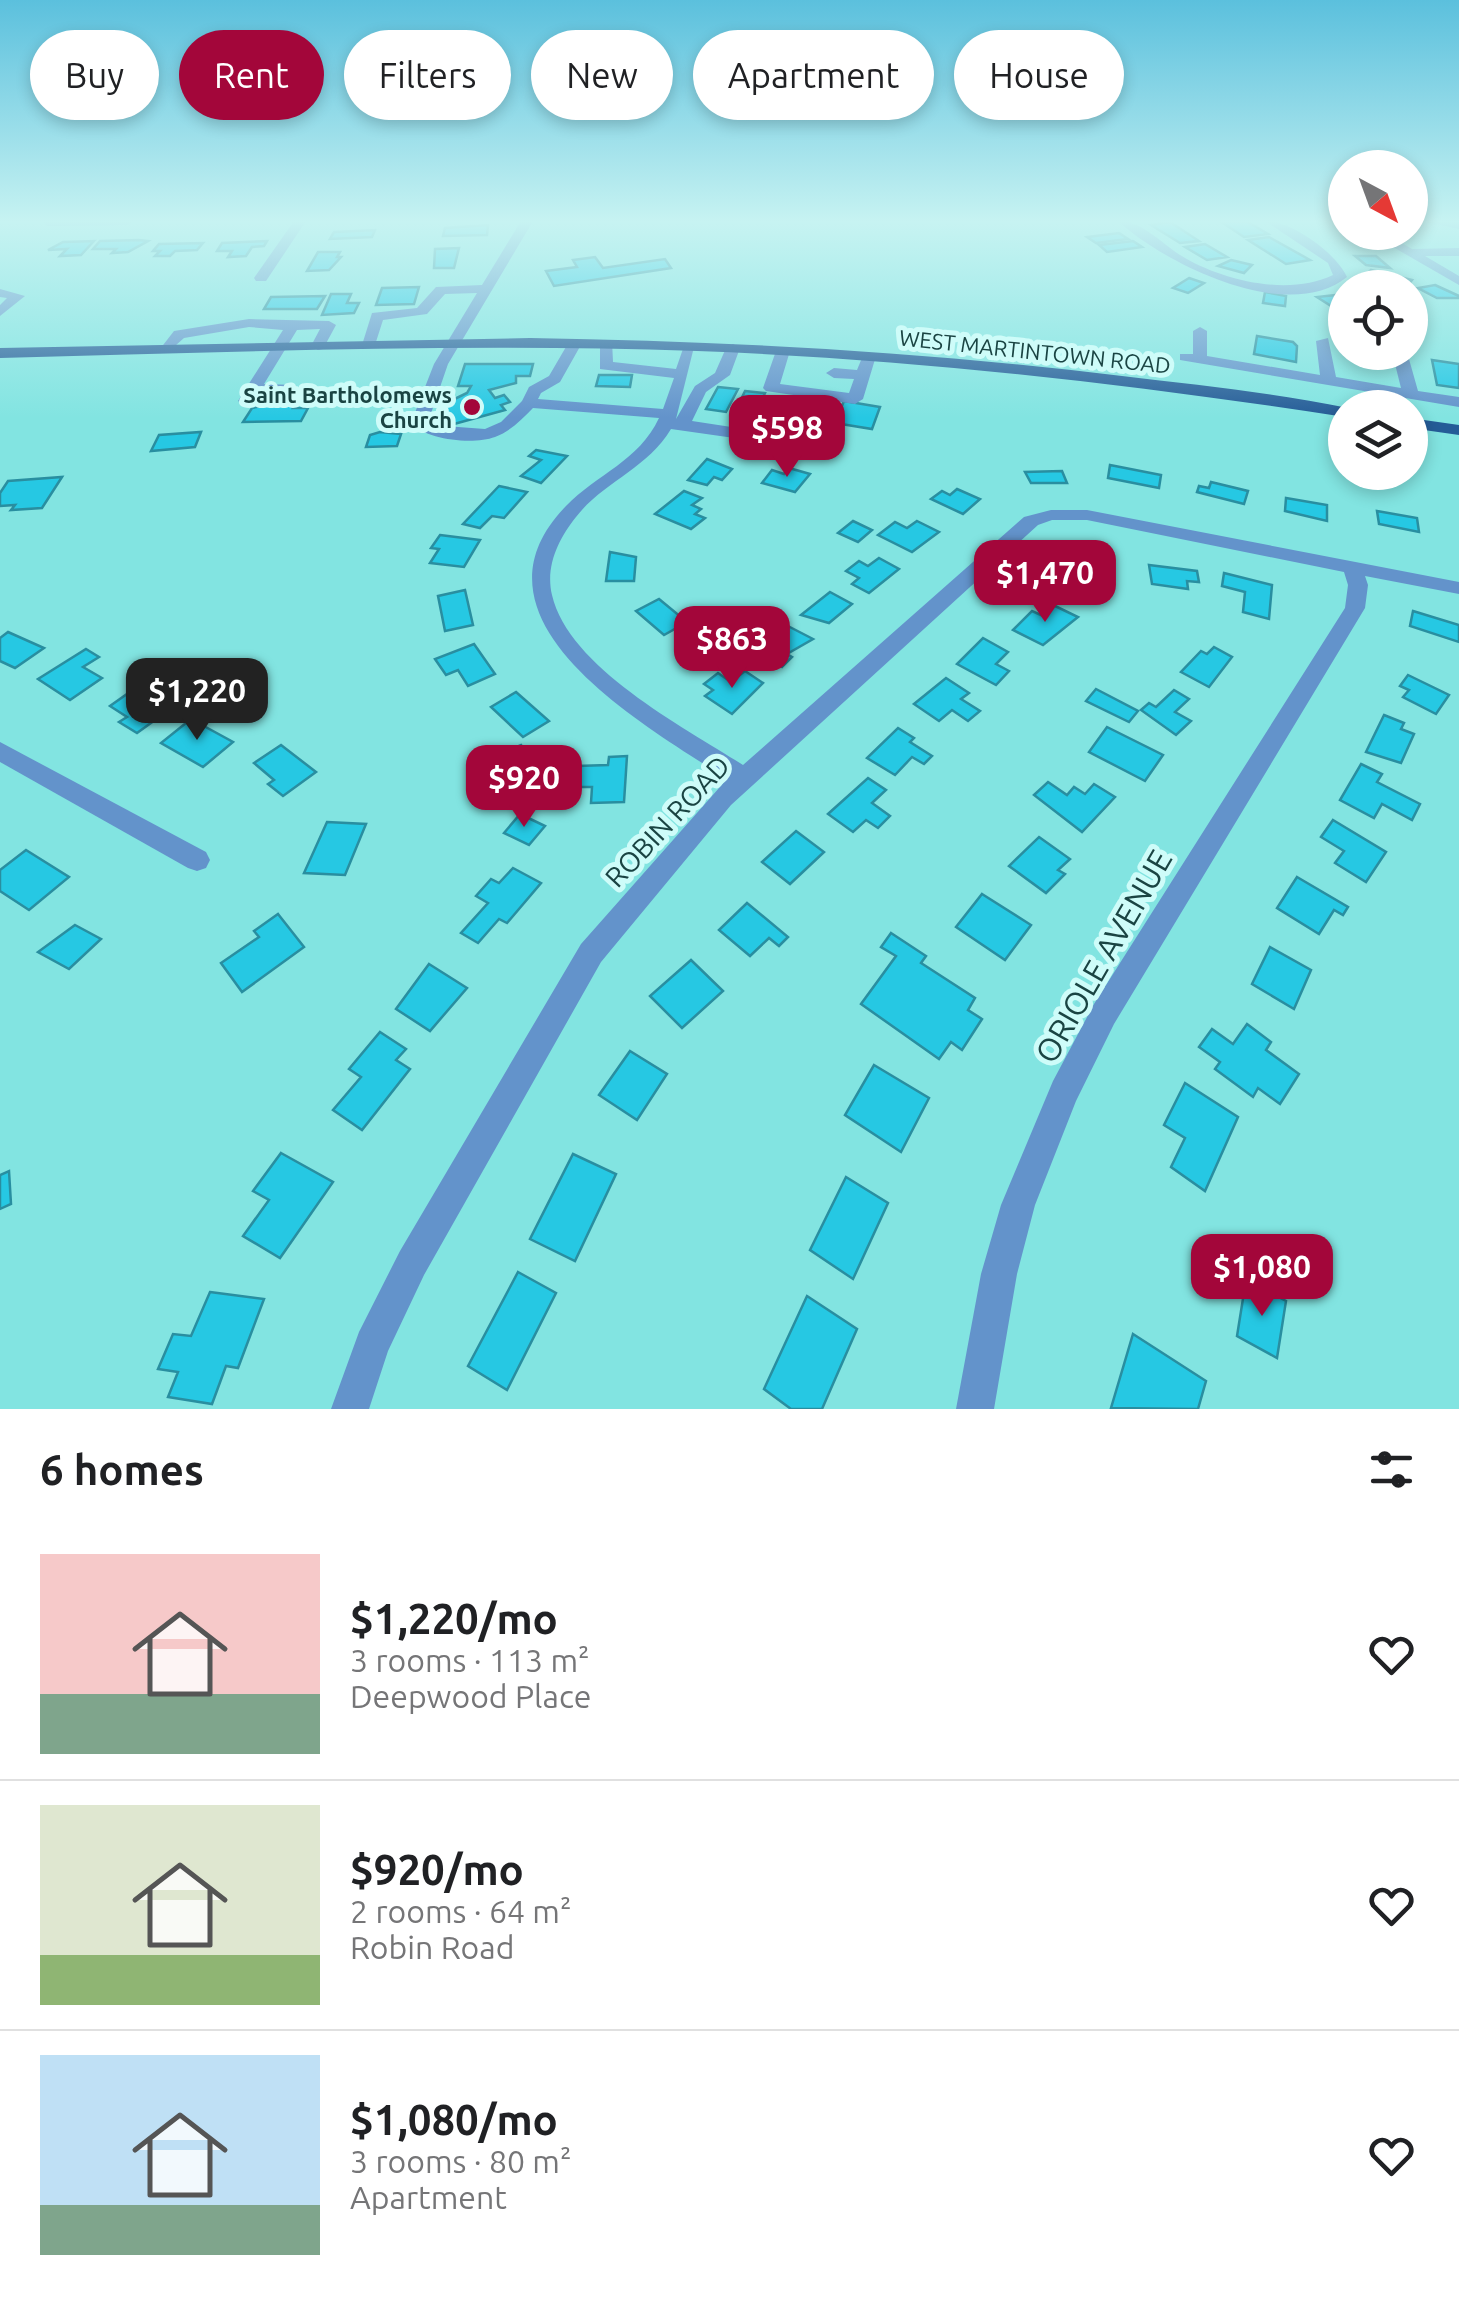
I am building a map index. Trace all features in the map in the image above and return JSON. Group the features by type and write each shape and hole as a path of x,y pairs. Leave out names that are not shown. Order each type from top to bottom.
{"main road":[{"name":"WEST MARTINTOWN ROAD","path":"0,353 454,344 690,346 869,356 1092,378 1328,410"},
{"path":"1428,425 1459,430"}],"street":[{"path":"368,345 377,316 424,312 434,307 441,290 484,289 419,423 426,429 488,434 507,425 529,403 534,390 554,379 575,343"},
{"path":"0,294 18,296 0,312"},
{"path":"167,349 179,334 250,323 328,325 318,346"},
{"path":"291,388 250,395 292,326"},
{"path":"1200,330 1192,359 1382,390"},
{"path":"1322,341 1329,380"},
{"path":"607,344 605,366 681,374"},
{"path":"671,421 690,346"},
{"path":"733,348 722,375 700,389 650,448 571,511 551,537 540,576 544,610 560,640 580,662 746,778"},
{"path":"782,351 771,388 855,399 869,356"},
{"path":"834,373 863,375"},
{"path":"1428,397 1459,402"},
{"path":"529,403 824,446"},
{"name":"ROBIN ROAD","path":"350,1409 372,1345 412,1264 591,952 722,798 1000,545 1040,517 1087,515 1459,588"},
{"name":"ORIOLE AVENUE","path":"974,1409 1000,1274 1039,1144 1104,1014 1355,608 1358,585 1352,569"},
{"path":"0,751 197,860"}],"building":[{"path":"419,287 414,304 376,305 382,288"},
{"path":"1175,287 1198,287 1188,293"},
{"path":"1428,287 1439,287 1459,296 1459,298 1437,298 1428,293"},
{"path":"1265,292 1286,296 1285,306 1263,303"},
{"path":"331,294 351,294 347,303 359,303 354,313 322,315"},
{"path":"325,296 317,309 264,309 271,297"},
{"path":"1257,336 1293,342 1297,346 1296,362 1254,354"},
{"path":"1432,360 1459,364 1459,388 1437,385"},
{"path":"465,364 533,364 530,376 516,376 516,383 489,390 495,398 504,395 510,402 501,405 505,410 454,424 442,405 467,393 471,386 458,386"},
{"path":"599,375 632,375 630,387 596,386"},
{"path":"718,387 738,389 726,412 706,409"},
{"path":"745,391 765,393 754,417 734,414"},
{"path":"789,397 809,400 798,422 777,419"},
{"path":"816,398 837,401 826,429 805,426"},
{"path":"844,401 880,407 872,429 835,423"},
{"path":"272,404 308,408 301,421 243,422 252,408"},
{"path":"201,432 195,447 151,451 159,435"},
{"path":"401,434 397,446 366,447 370,435"},
{"path":"536,450 567,456 541,483 521,476 541,460 529,456"},
{"path":"707,459 732,469 722,480 714,477 707,485 688,480"},
{"path":"1110,465 1161,475 1159,488 1108,478"},
{"path":"789,468 810,474 795,492 762,483 772,470 784,474"},
{"path":"1062,471 1067,483 1031,483 1025,472"},
{"path":"62,477 42,508 11,510 15,505 0,506 0,493 8,481"},
{"path":"1211,482 1248,491 1244,504 1197,492 1199,486 1209,488"},
{"path":"499,486 527,492 504,518 492,516 480,528 463,524"},
{"path":"957,489 980,499 963,514 931,499 942,491 950,495"},
{"path":"684,491 702,498 692,505 701,509 695,514 705,518 691,529 655,514"},
{"path":"1286,498 1327,505 1327,521 1285,511"},
{"path":"1377,511 1417,518 1419,532 1379,524"},
{"path":"853,521 872,530 858,542 838,533"},
{"path":"917,521 939,532 912,552 878,535 895,522 907,528"},
{"path":"440,535 480,540 464,567 430,563 439,549 431,548"},
{"path":"1086,550 1106,558 1084,591 1062,582"},
{"path":"610,552 636,557 634,581 606,581"},
{"path":"879,558 899,569 869,593 852,584 859,578 846,571 859,561 868,566"},
{"path":"1149,565 1197,571 1199,582 1187,581 1188,589 1152,584"},
{"path":"1224,573 1272,585 1269,619 1243,612 1245,592 1222,586"},
{"path":"465,590 473,625 445,631 438,596"},
{"path":"830,592 852,604 829,623 801,615"},
{"path":"659,599 687,622 664,635 636,611"},
{"path":"1053,605 1078,617 1043,645 1013,630 1032,611 1043,616"},
{"path":"1413,611 1459,625 1459,642 1410,626"},
{"path":"784,624 813,639 787,654 792,657 782,667 753,651"},
{"path":"8,632 44,648 15,668 0,661 0,638"},
{"path":"983,638 1008,652 996,664 1009,671 996,685 957,664"},
{"path":"474,644 495,674 468,686 458,670 446,675 435,659"},
{"path":"1214,647 1232,657 1209,687 1181,672 1201,651 1207,654"},
{"path":"86,649 99,657 83,667 102,678 70,700 38,679"},
{"path":"745,671 763,683 732,714 705,696 713,690 704,684 718,673 731,682"},
{"path":"1408,675 1449,695 1436,714 1403,697 1409,690 1400,686"},
{"path":"151,677 165,685 152,695 173,707 137,733 119,722 127,717 110,706"},
{"path":"946,678 969,693 961,699 980,711 968,721 952,710 939,721 914,704"},
{"path":"1096,689 1138,711 1129,722 1086,701"},
{"path":"1174,690 1189,699 1175,712 1191,721 1176,735 1141,710 1149,703 1156,707"},
{"path":"516,692 549,721 523,737 491,707"},
{"path":"1384,715 1404,723 1401,729 1414,734 1401,763 1366,752"},
{"path":"191,719 233,742 203,767 161,743"},
{"path":"1107,727 1163,755 1145,781 1089,752"},
{"path":"898,728 914,738 910,742 932,756 924,764 912,757 895,775 867,758"},
{"path":"281,745 316,772 283,796 268,784 274,780 254,763"},
{"path":"521,745 532,761 526,764 533,774 515,782 498,755"},
{"path":"627,756 624,802 591,803 592,787 575,787 577,766 608,765 609,757"},
{"path":"1361,764 1382,774 1377,782 1420,804 1412,820 1382,804 1374,818 1340,800"},
{"path":"868,778 886,790 872,803 890,816 878,828 866,820 853,832 828,814"},
{"path":"1048,782 1067,795 1074,787 1085,794 1094,784 1115,797 1082,832 1034,795"},
{"path":"520,814 545,826 529,845 504,833"},
{"path":"1333,820 1386,852 1366,882 1335,863 1344,851 1321,837"},
{"path":"327,822 366,824 345,875 304,873"},
{"path":"796,831 824,852 790,884 762,862"},
{"path":"1039,837 1070,859 1058,870 1065,874 1046,893 1009,866"},
{"path":"26,850 69,877 29,910 0,891 0,870"},
{"path":"513,868 541,883 507,923 499,919 478,943 461,933 488,903 476,896 491,879 499,883"},
{"path":"1297,877 1348,907 1343,915 1334,910 1319,934 1277,908"},
{"path":"982,894 1031,925 1005,960 956,927"},
{"path":"747,903 788,937 779,946 769,938 750,956 719,930"},
{"path":"278,914 304,947 242,992 221,963 259,937 254,931"},
{"path":"75,925 101,939 69,969 38,952"},
{"path":"891,933 926,956 921,963 975,998 968,1010 982,1019 962,1050 951,1042 939,1059 861,1004 896,956 881,947"},
{"path":"1270,947 1311,970 1294,1009 1252,984"},
{"path":"691,960 723,991 682,1028 650,996"},
{"path":"429,964 467,988 430,1031 396,1009"},
{"path":"1247,1024 1271,1042 1266,1050 1299,1074 1280,1104 1258,1088 1253,1097 1215,1069 1220,1062 1199,1047 1212,1029 1233,1044"},
{"path":"380,1032 406,1049 396,1060 410,1069 362,1130 333,1110 361,1077 349,1069"},
{"path":"630,1051 667,1074 637,1120 599,1095"},
{"path":"874,1065 929,1098 901,1152 845,1115"},
{"path":"1185,1083 1238,1117 1205,1191 1171,1167 1185,1138 1164,1125"},
{"path":"281,1153 333,1182 280,1258 243,1236 269,1200 253,1191"},
{"path":"573,1154 616,1174 575,1261 530,1239"},
{"path":"9,1171 11,1204 0,1209 0,1175"},
{"path":"846,1177 888,1203 853,1279 810,1250"},
{"path":"518,1272 556,1293 507,1390 468,1366"},
{"path":"1246,1280 1286,1301 1277,1358 1237,1336"},
{"path":"210,1292 264,1299 238,1368 226,1366 212,1404 168,1397 178,1372 158,1369 173,1334 191,1336"},
{"path":"807,1296 857,1329 822,1409 791,1409 764,1389"},
{"path":"1133,1334 1206,1381 1198,1409 1111,1408"}],"place":[{"name":"Saint Bartholomews Church","path":"472,407"}]}
